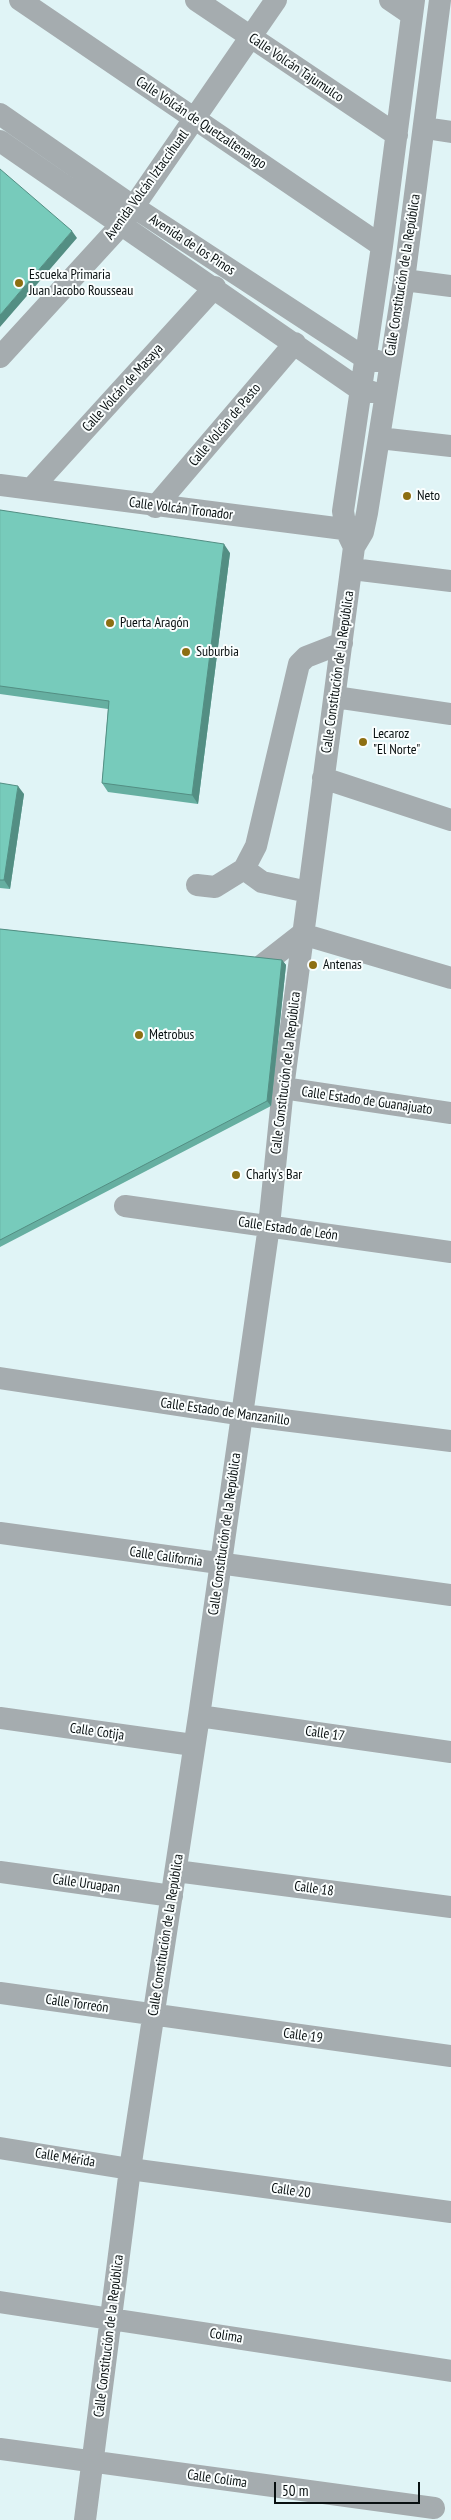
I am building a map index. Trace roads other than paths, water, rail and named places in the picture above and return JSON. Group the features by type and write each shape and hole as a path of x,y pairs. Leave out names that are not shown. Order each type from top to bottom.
{"street":[{"name":"Calle Volcán de Quetzaltenango","path":"20,0 382,246"},
{"name":"Calle Volcán Tajumulco","path":"196,0 397,135"},
{"name":"Avenida Volcán Iztaccíhuatl","path":"0,357 128,216 276,0"},
{"path":"390,0 413,7"},
{"name":"Calle Constitución de la República","path":"85,2520 130,2169 176,1870 193,1745 199,1716 219,1564 243,1415 269,1226 283,1088 302,934 354,544 379,438 404,280 440,0"},
{"name":"Calle Constitución de la República","path":"354,544 343,511 382,246 413,7"},
{"name":"Avenida de los Pinos","path":"0,114 214,287 360,389 385,396"},
{"path":"424,128 451,132"},
{"name":"Avenida de los Pinos","path":"0,141 365,358 390,363"},
{"path":"404,280 451,286"},
{"name":"Calle Volcán de Masaya","path":"31,489 214,287"},
{"name":"Calle Volcán de Pasto","path":"155,507 295,343"},
{"path":"379,438 451,446"},
{"name":"Calle Volcán Tronador","path":"0,485 155,507 354,544 451,581"},
{"path":"197,885 215,887 244,869 256,846 299,664 306,657 342,643"},
{"path":"335,697 451,714"},
{"path":"323,778 451,820"},
{"path":"244,869 262,882 308,892"},
{"path":"226,984 261,966 302,934 451,978"},
{"name":"Calle Estado de Guanajuato","path":"283,1088 451,1113"},
{"name":"Calle Estado de León","path":"125,1206 451,1252"},
{"name":"Calle Estado de Manzanillo","path":"0,1378 243,1415 451,1441"},
{"name":"Calle California","path":"0,1533 451,1595"},
{"name":"Calle 17","path":"199,1716 451,1752"},
{"name":"Calle Cotija","path":"0,1718 193,1745"},
{"name":"Calle 18","path":"176,1870 451,1908"},
{"name":"Calle Uruapan","path":"0,1872 172,1896"},
{"name":"Calle Torreón","path":"0,1993 154,2015"},
{"name":"Calle 19","path":"154,2015 451,2056"},
{"name":"Calle Mérida","path":"0,2148 130,2169"},
{"name":"Calle 20","path":"130,2169 451,2212"},
{"name":"Colima","path":"0,2302 451,2371"},
{"name":"Calle Colima","path":"0,2450 434,2508"}],"place":[{"name":"Escueka Primaria Juan Jacobo Rousseau","path":"19,283"},
{"name":"Neto","path":"407,496"},
{"name":"Puerta Aragón","path":"110,623"},
{"name":"Suburbia","path":"186,652"},
{"name":"Lecaroz \"El Norte\"","path":"363,742"},
{"name":"Antenas","path":"313,965"},
{"name":"Metrobus","path":"139,1035"},
{"name":"Charly's Bar","path":"236,1175"}]}
